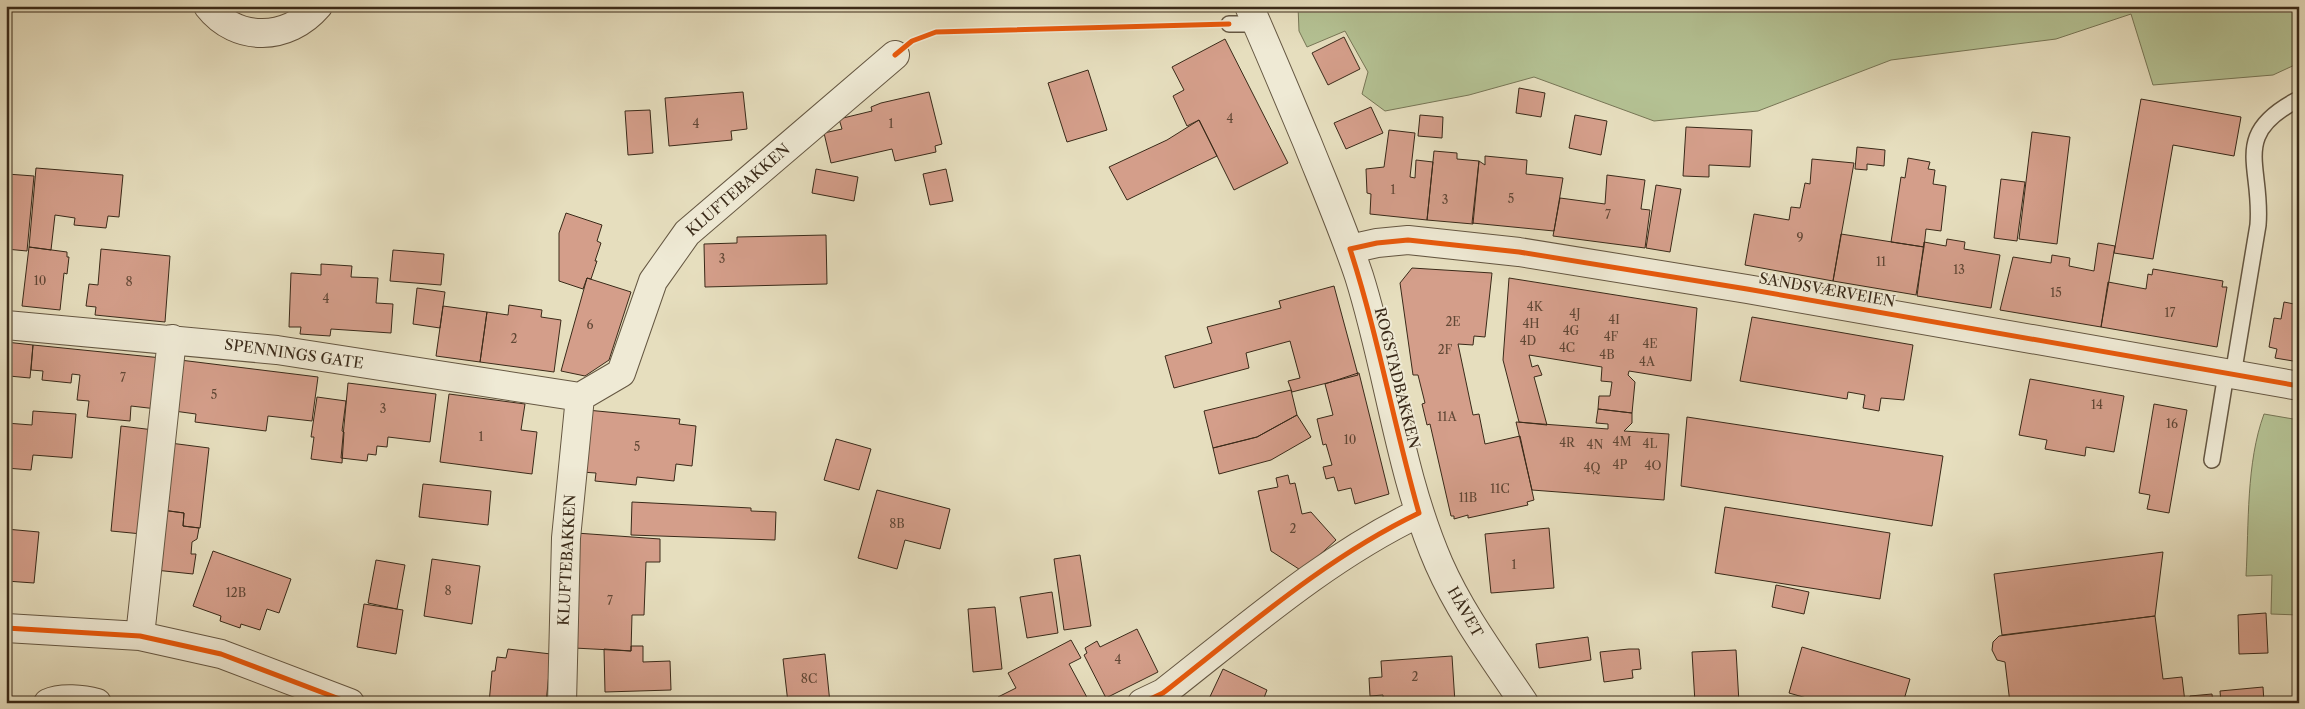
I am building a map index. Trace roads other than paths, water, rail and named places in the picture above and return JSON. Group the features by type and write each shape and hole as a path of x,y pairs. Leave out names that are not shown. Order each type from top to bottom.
{"street":[{"path":"184,6 212,11 231,27 250,33 268,34 287,30 304,21 319,7"},
{"name":"ROGSTADBAKKEN","path":"1253,15 1350,249 1364,296 1404,462 1419,513"},
{"name":"KLUFTEBAKKEN","path":"562,703 566,538 580,397 621,372 653,281 687,232 894,55"},
{"name":"SANDSVÆRVEIEN","path":"1350,249 1392,240 1408,240 1519,252 1748,289 2299,386"},
{"name":"SPENNINGS GATE","path":"6,325 277,350 580,397"},
{"path":"140,636 172,339"},
{"path":"1142,703 1163,692 1347,554 1384,530 1419,513"},
{"name":"HÅVET","path":"1419,513 1454,597 1524,703"},
{"path":"6,628 140,636 221,654 350,703"},
{"path":"48,703 55,700 89,700 97,703"}],"lane":[{"name":"ROGSTADBAKKEN","path":"1229,24 1253,15"},
{"path":"2212,460 2258,225 2260,208 2254,169 2258,133 2266,121 2281,108 2299,99"}]}
